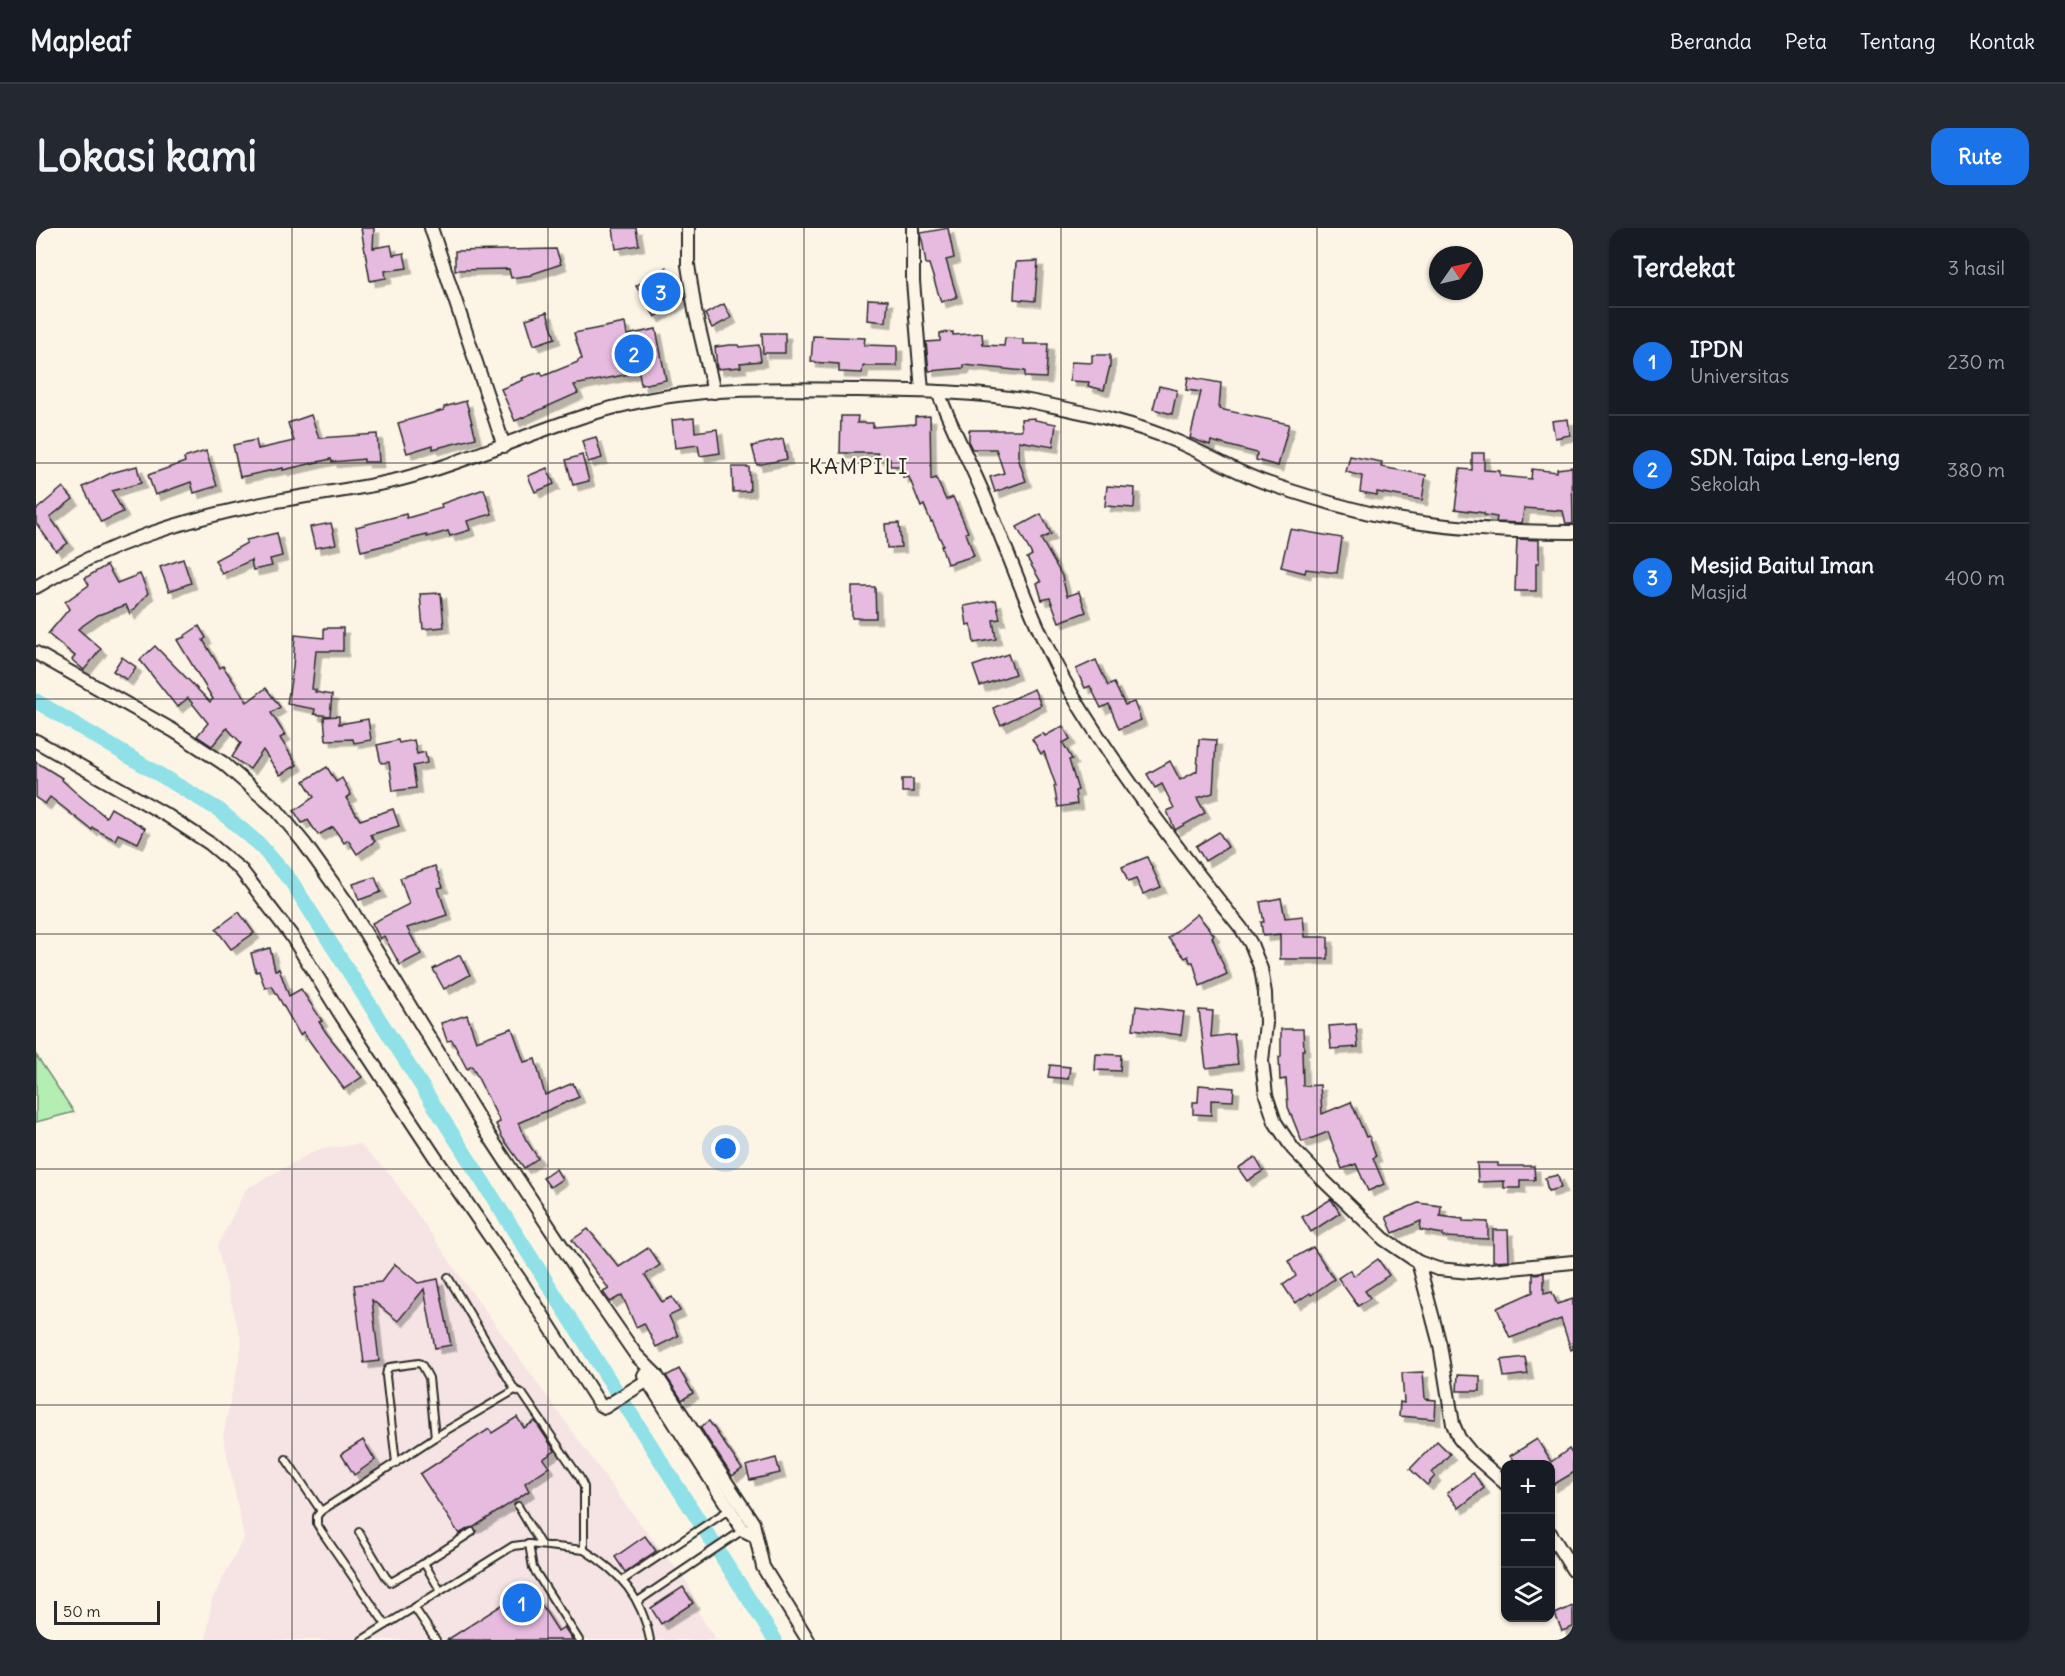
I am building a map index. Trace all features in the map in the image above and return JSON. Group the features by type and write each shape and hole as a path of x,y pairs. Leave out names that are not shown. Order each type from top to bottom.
{"street":[{"path":"431,228 504,446"},
{"path":"688,228 688,265 695,311 714,392"},
{"path":"913,228 913,281 922,391"},
{"path":"36,586 102,551 144,534 268,502 367,487 410,477 627,404 714,392 790,389 922,391 1022,400 1125,423 1168,438 1264,482 1385,516 1482,530 1573,532"},
{"path":"938,392 985,498 1040,633 1072,695 1132,786 1251,944 1261,969 1265,993 1266,1023 1262,1061 1266,1095 1275,1122 1293,1149 1384,1239 1407,1257 1418,1262 1438,1269 1470,1272 1573,1262"},
{"path":"36,653 174,731 223,763 276,809 304,843 347,903 488,1134 582,1278 636,1355 647,1380 747,1531 763,1567 808,1640"},
{"path":"36,741 168,816 209,843 241,870 291,935 341,1015 522,1283 600,1405 605,1407 609,1405 647,1380"},
{"path":"1418,1262 1440,1345 1453,1424 1459,1438 1472,1454 1501,1480"},
{"path":"1555,1540 1573,1570"}],"lane":[{"path":"448,1277 515,1390 522,1393 580,1478 585,1499 584,1550"},
{"path":"396,1463 386,1376 390,1367 419,1363 426,1370 429,1378 435,1437"},
{"path":"386,1625 318,1524 317,1516 321,1511 435,1437 515,1390"},
{"path":"286,1459 321,1511"},
{"path":"518,1506 541,1545"},
{"path":"623,1580 731,1508"},
{"path":"638,1601 747,1531"},
{"path":"359,1532 391,1582 472,1532"},
{"path":"529,1544 533,1568 579,1640"},
{"path":"362,1640 513,1546 529,1544 584,1550 601,1560 623,1580 638,1601 647,1624 650,1640"},
{"path":"424,1563 440,1590"},
{"path":"414,1607 436,1640"}],"shaded area":[{"path":"360,1144 390,1174 463,1280 628,1508 688,1583 698,1612 716,1640 206,1640 212,1599 244,1537 223,1436 242,1344 217,1247 246,1189 316,1150"}],"green space":[{"path":"36,1055 74,1112 36,1122"}],"building":[{"path":"361,228 374,228 373,248 391,245 393,255 404,253 407,268 385,271 386,278 370,281"},
{"path":"613,228 636,228 639,245 616,249"},
{"path":"948,228 954,258 946,260 957,297 941,302 929,264 926,264 921,233"},
{"path":"556,249 561,264 532,275 511,278 509,269 455,270 455,251"},
{"path":"1038,261 1035,301 1014,299 1016,262"},
{"path":"666,267 685,299 655,317 636,286"},
{"path":"868,299 888,300 886,322 867,320"},
{"path":"724,304 731,318 712,328 705,314"},
{"path":"547,312 555,338 534,345 526,319"},
{"path":"625,323 627,335 656,329 666,380 641,385 639,372 574,385 578,393 515,421 501,389 523,380 522,378 541,372 543,376 582,359 574,333"},
{"path":"953,332 953,335 982,333 983,345 1004,346 1005,338 1023,339 1023,344 1048,344 1046,378 1025,377 1025,371 964,365 964,368 929,371 926,342 940,341 940,333"},
{"path":"762,333 785,333 785,353 763,353"},
{"path":"813,336 865,338 864,345 897,346 897,366 863,366 862,373 839,372 839,364 811,362"},
{"path":"729,345 739,347 759,345 761,361 740,363 741,367 717,369 715,347"},
{"path":"1092,355 1110,355 1110,366 1104,390 1088,386 1089,382 1070,381 1071,362 1092,363"},
{"path":"1188,377 1221,383 1219,409 1289,424 1278,466 1256,460 1257,453 1211,441 1210,445 1190,438 1201,392 1186,390"},
{"path":"1159,386 1177,390 1172,414 1153,409"},
{"path":"466,401 476,438 433,449 433,445 407,453 398,423"},
{"path":"311,415 319,438 377,434 379,462 364,462 364,459 332,462 331,459 240,477 233,445 256,440 258,449 294,441 288,423"},
{"path":"841,416 858,416 857,423 873,423 873,427 915,424 915,417 930,416 931,480 936,478 946,500 953,497 968,532 966,533 974,556 947,564 941,546 943,545 924,505 921,507 909,477 903,478 903,466 890,466 890,458 878,458 878,453 840,453"},
{"path":"694,418 695,432 717,429 720,453 700,456 698,445 675,448 672,420"},
{"path":"1035,418 1035,420 1056,424 1053,447 1019,441 1019,461 1026,481 995,492 990,477 1004,473 996,449 972,449 969,443 969,430 1022,430 1021,419"},
{"path":"1568,419 1570,435 1555,438 1552,421"},
{"path":"596,437 602,458 588,462 582,441"},
{"path":"783,439 787,459 757,465 752,446"},
{"path":"206,451 217,486 194,493 191,482 155,495 148,475 185,462 184,458"},
{"path":"1472,453 1484,453 1484,470 1500,471 1500,476 1531,479 1532,469 1557,472 1557,469 1572,467 1573,524 1566,524 1563,511 1524,508 1522,523 1496,522 1497,517 1455,509 1460,469 1472,470"},
{"path":"582,455 589,481 573,485 566,460"},
{"path":"1350,456 1382,462 1381,467 1426,475 1422,500 1377,492 1377,495 1360,492 1362,476 1346,472"},
{"path":"137,466 141,483 112,491 123,512 101,522 83,487 111,473"},
{"path":"732,467 749,467 750,491 733,492"},
{"path":"547,468 554,484 535,492 528,476"},
{"path":"1107,486 1135,488 1134,508 1105,506"},
{"path":"63,487 73,499 50,517 68,543 56,551 36,523 36,510"},
{"path":"484,489 492,514 467,521 470,530 450,536 448,531 427,537 427,535 361,551 356,527 406,514 407,518 442,508 441,504"},
{"path":"1041,514 1051,534 1041,539 1062,576 1067,596 1079,592 1086,612 1059,622 1050,598 1042,600 1037,583 1041,582 1027,558 1032,555 1017,527"},
{"path":"331,523 336,544 315,548 310,527"},
{"path":"899,523 901,547 887,548 885,524"},
{"path":"1290,529 1342,538 1337,573 1306,569 1305,573 1281,567"},
{"path":"277,533 282,556 270,559 272,566 253,570 251,560 222,574 215,560 247,543 246,540"},
{"path":"1517,539 1539,540 1536,591 1515,591"},
{"path":"183,559 191,583 169,591 160,567"},
{"path":"107,565 117,583 140,574 148,593 130,614 126,605 98,615 78,629 101,649 84,670 72,660 75,656 48,634 69,609 65,602 89,585 85,578"},
{"path":"852,587 875,587 876,618 852,618"},
{"path":"441,593 444,627 423,629 420,594"},
{"path":"996,600 1000,619 993,620 996,639 974,643 971,624 967,625 964,606"},
{"path":"199,626 206,638 203,640 220,668 223,666 247,702 266,688 280,707 271,713 285,735 280,738 297,765 280,775 263,750 250,769 232,757 241,743 227,728 212,746 197,736 208,723 188,698 177,707 140,660 155,646 210,702 213,699 177,640"},
{"path":"324,628 343,628 343,651 316,651 312,689 316,690 315,692 332,695 330,716 314,714 315,709 287,704 293,668 295,635 324,638"},
{"path":"1008,654 1015,674 980,686 973,666"},
{"path":"122,657 136,667 127,680 113,671"},
{"path":"1096,660 1108,686 1114,683 1125,705 1134,702 1141,720 1119,729 1109,704 1101,708 1090,686 1085,688 1076,669"},
{"path":"1034,689 1041,705 1001,725 993,708"},
{"path":"339,716 339,724 368,719 371,740 354,743 353,739 326,740 324,717"},
{"path":"1063,726 1070,739 1063,743 1072,759 1069,760 1078,790 1075,791 1077,804 1058,807 1054,786 1056,786 1044,752 1041,754 1032,739 1043,733 1045,736"},
{"path":"1199,739 1216,740 1213,793 1197,798 1205,813 1175,830 1167,811 1174,808 1162,784 1155,788 1147,774 1170,761 1180,780 1197,771"},
{"path":"398,740 399,743 414,740 417,754 425,752 427,763 413,766 416,788 393,791 389,762 381,763 377,745"},
{"path":"36,762 62,778 106,817 111,808 145,828 138,843 118,834 115,840 93,828 92,830 50,797 45,804 36,798"},
{"path":"327,767 336,782 342,778 351,795 346,798 360,820 393,809 399,826 370,835 375,841 357,854 348,840 344,843 333,827 318,835 308,820 302,823 294,811 314,797 304,781"},
{"path":"902,779 913,779 913,792 902,792"},
{"path":"1219,832 1228,847 1205,861 1196,846"},
{"path":"1147,857 1161,887 1143,894 1136,879 1128,882 1122,867"},
{"path":"435,866 443,887 438,888 447,915 407,928 421,954 400,965 384,936 380,939 372,923 409,904 400,878"},
{"path":"375,877 381,892 359,900 353,884"},
{"path":"1281,898 1285,918 1303,916 1305,937 1328,937 1328,959 1280,959 1280,934 1263,936 1261,922 1264,922 1260,902"},
{"path":"239,912 254,933 231,949 216,929"},
{"path":"1197,914 1214,935 1212,937 1227,974 1200,986 1193,962 1190,962 1188,956 1185,958 1168,938"},
{"path":"270,948 275,970 279,969 289,996 301,989 322,1021 319,1022 327,1034 362,1077 344,1089 303,1032 300,1035 272,986 265,988 259,971 256,972 251,953"},
{"path":"460,955 470,975 444,989 433,969"},
{"path":"1136,1006 1184,1012 1181,1035 1133,1029"},
{"path":"1199,1010 1213,1011 1211,1037 1234,1034 1238,1064 1206,1068"},
{"path":"467,1015 476,1041 512,1028 524,1062 535,1059 545,1095 573,1083 579,1097 518,1123 538,1158 524,1168 502,1137 496,1124 500,1122 472,1066 467,1069 452,1040 447,1041 441,1023"},
{"path":"1356,1024 1358,1047 1331,1049 1329,1026"},
{"path":"1281,1029 1303,1029 1303,1086 1320,1085 1322,1114 1351,1102 1366,1137 1369,1136 1376,1156 1373,1158 1384,1184 1368,1191 1356,1164 1342,1169 1328,1132 1302,1142 1288,1107 1286,1079 1280,1080"},
{"path":"1096,1054 1121,1055 1120,1071 1095,1070"},
{"path":"1050,1065 1070,1067 1068,1079 1048,1077"},
{"path":"1199,1085 1234,1088 1233,1101 1211,1100 1211,1115 1193,1114 1193,1102 1198,1102"},
{"path":"1255,1157 1263,1171 1247,1181 1238,1168"},
{"path":"1477,1163 1498,1163 1498,1166 1534,1166 1535,1180 1520,1180 1520,1188 1504,1188 1504,1181 1478,1182"},
{"path":"556,1169 562,1179 550,1187 543,1178"},
{"path":"1558,1175 1561,1188 1548,1191 1545,1178"},
{"path":"1331,1199 1340,1213 1311,1232 1302,1217"},
{"path":"1418,1203 1441,1206 1440,1216 1463,1219 1463,1221 1488,1222 1488,1239 1443,1237 1443,1234 1420,1230 1421,1221 1393,1233 1386,1217"},
{"path":"588,1229 619,1267 648,1248 660,1265 645,1275 662,1302 672,1297 680,1311 669,1316 678,1336 656,1347 644,1323 636,1327 622,1295 610,1302 603,1292 609,1289 572,1240"},
{"path":"1493,1230 1508,1230 1509,1260 1493,1261"},
{"path":"1313,1247 1334,1279 1295,1303 1283,1285 1296,1276 1288,1261"},
{"path":"1378,1259 1389,1275 1365,1291 1370,1298 1358,1306 1338,1278 1350,1270 1354,1276"},
{"path":"395,1264 418,1283 438,1279 451,1345 435,1348 424,1289 398,1321 372,1300 379,1361 364,1363 354,1285 381,1282"},
{"path":"1544,1273 1544,1294 1552,1292 1557,1304 1573,1299 1573,1349 1571,1350 1561,1319 1510,1338 1497,1308 1533,1292 1533,1274"},
{"path":"1525,1357 1528,1374 1504,1377 1501,1360"},
{"path":"679,1369 693,1393 682,1400 666,1376"},
{"path":"1423,1372 1425,1399 1436,1400 1435,1419 1399,1416 1400,1402 1404,1403 1402,1373"},
{"path":"1458,1375 1480,1376 1480,1391 1457,1391"},
{"path":"517,1417 524,1428 535,1421 555,1451 543,1459 549,1467 525,1483 529,1491 474,1527 459,1534 420,1474 489,1429 492,1433"},
{"path":"709,1421 742,1469 732,1476 700,1427"},
{"path":"1537,1439 1550,1460 1513,1460 1510,1456"},
{"path":"363,1440 375,1460 354,1475 341,1454"},
{"path":"1437,1441 1450,1454 1432,1473 1435,1476 1427,1485 1410,1469"},
{"path":"1569,1449 1573,1455 1573,1473 1555,1484 1554,1460"},
{"path":"776,1458 780,1473 750,1480 746,1466"},
{"path":"1473,1473 1484,1488 1459,1508 1447,1493"},
{"path":"645,1536 656,1551 625,1572 615,1557"},
{"path":"530,1587 558,1631 564,1627 573,1640 447,1640"},
{"path":"683,1587 693,1603 661,1624 651,1608"},
{"path":"1573,1606 1573,1627 1562,1631 1555,1614"}],"waterway":[{"path":"36,701 219,810 259,844 291,881 775,1640"}],"place":[{"name":"Mesjid Baitul Iman","path":"661,292"},
{"name":"SDN. Taipa Leng-leng","path":"634,354"},
{"name":"IPDN","path":"522,1603"}],"district":[{"name":"KAMPILI","path":"859,466"}]}
